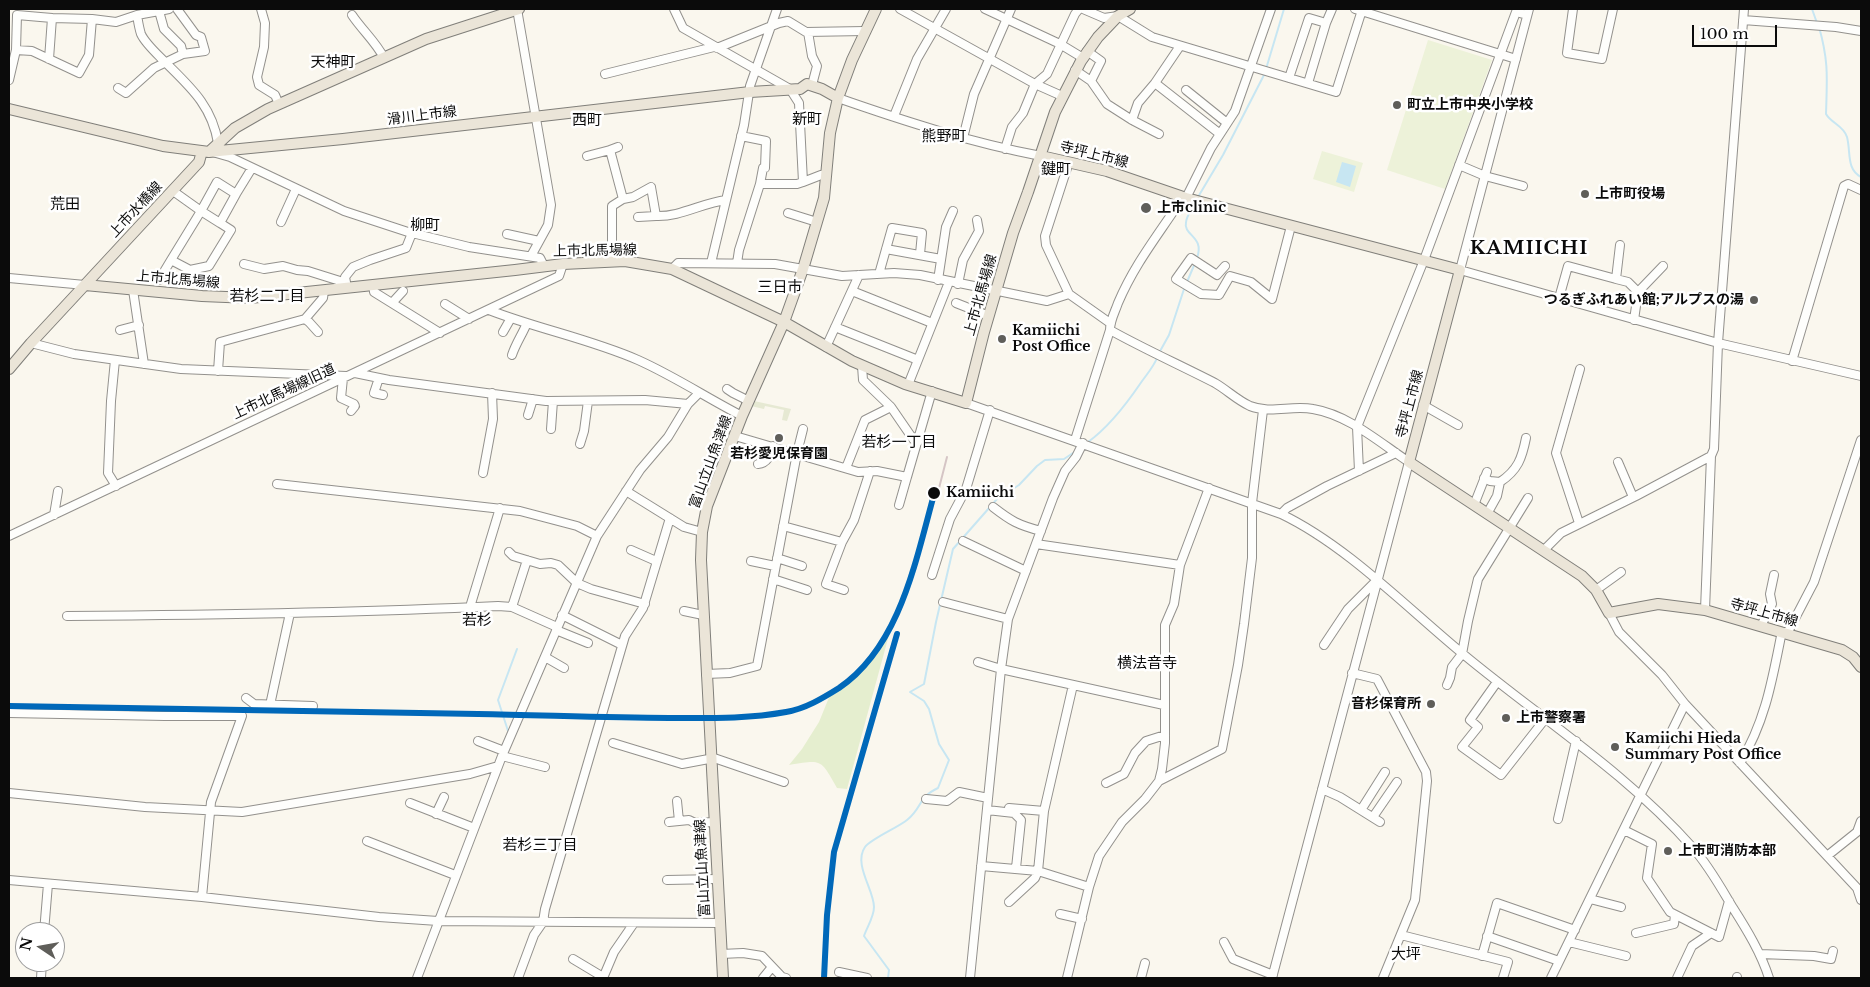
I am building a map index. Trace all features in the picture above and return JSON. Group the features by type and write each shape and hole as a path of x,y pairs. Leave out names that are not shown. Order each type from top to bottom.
{"main road":[{"name":"上市水橋線","path":"85,285 173,191 199,162 206,151 249,118 426,39 518,9"},
{"name":"富山立山魚津線","path":"723,978 706,674 701,560 702,532 707,506 742,416 784,322 802,269 824,198 830,133 838,98 876,9"},
{"name":"上市北馬場線","path":"85,285 202,296 250,298 563,264 625,261 672,269 784,322 862,366 908,385 966,402 1013,233 1041,156 1048,129 1075,70 1085,55 1118,13 1130,9"},
{"name":"滑川上市線","path":"9,109 163,146 206,151 343,139 750,92 800,89 807,84 812,85"},
{"path":"812,85 838,98"},
{"name":"寺坪上市線","path":"1041,156 1107,171 1186,198 1460,270 1409,462"},
{"path":"9,369 85,285"},
{"path":"1409,462 1582,576 1596,590 1609,613"},
{"name":"寺坪上市線","path":"1609,613 1658,604 1705,610 1842,650 1853,657 1861,667"}],"street":[{"path":"9,80 16,50 17,15 39,13 52,18 116,22 137,15 169,9"},
{"path":"118,88 126,92 154,68 182,54 206,51 201,37 196,35 177,9"},
{"path":"262,9 265,23 264,47 256,77 259,85 275,95 279,104"},
{"path":"518,9 551,205 548,225 531,256"},
{"path":"674,9 683,28 715,48 790,89 799,104 803,182"},
{"path":"711,263 750,92 777,9"},
{"path":"900,9 1035,84 1062,96"},
{"path":"894,116 918,58 946,9"},
{"path":"985,9 1006,20 1102,61 1091,81"},
{"path":"963,138 974,94 1011,9"},
{"path":"1005,149 1012,127 1023,113 1035,84 1047,74 1074,14 1081,9 1104,18 1118,13 1152,37 1336,92 1358,10 1516,59"},
{"path":"970,978 1001,669 1008,618 1065,471 1076,457 1110,326 1131,273 1175,209 1186,198 1220,134 1235,111 1271,9"},
{"path":"1308,84 1332,9"},
{"path":"1573,9 1567,53 1602,59 1613,9"},
{"path":"1705,610 1711,456 1714,449 1718,344 1744,9"},
{"path":"1359,471 1357,427 1424,260 1517,10 1528,12 1460,270 1718,344 1861,376"},
{"path":"159,11 164,29 181,46 182,54"},
{"path":"137,15 142,36 194,90 207,109 218,143 206,151"},
{"path":"352,15 365,34 377,45 384,58"},
{"path":"49,59 52,18"},
{"path":"1289,78 1309,18 1326,23"},
{"path":"16,50 32,51 78,73 89,56 92,19"},
{"path":"1743,20 1836,27 1861,31"},
{"path":"605,74 715,48 788,21 808,32 865,31"},
{"path":"808,32 812,56 817,66 812,85"},
{"path":"1132,120 1138,103 1155,83 1180,46"},
{"path":"1075,70 1091,81 1106,104 1159,134"},
{"path":"1155,83 1220,134"},
{"path":"1186,90 1227,123"},
{"path":"838,98 963,138 1041,156"},
{"path":"737,263 739,250 760,184 763,168 765,168 766,141 741,136"},
{"path":"587,156 618,147"},
{"path":"610,150 624,199"},
{"path":"206,151 230,157 344,210 412,233 469,247 540,258 544,266"},
{"path":"1069,162 1045,236 1050,257 1069,294 1110,326 1151,352 1215,384 1249,406 1263,410 1311,408 1326,412 1357,427 1409,462 1273,977 1233,959 1224,942"},
{"path":"1459,165 1485,176 1523,186"},
{"path":"220,223 252,168"},
{"path":"760,184 798,184 826,174"},
{"path":"159,280 217,182 236,194"},
{"path":"1792,361 1844,186 1848,184 1861,190"},
{"path":"612,262 612,206 624,199 633,197 651,186 656,216"},
{"path":"281,222 296,189"},
{"path":"171,260 190,270 209,266 231,230 173,191"},
{"path":"638,217 670,216 713,202 726,200"},
{"path":"938,280 946,227 953,211"},
{"path":"788,214 817,222"},
{"path":"958,284 963,260 979,231 977,220"},
{"path":"1225,266 1217,275 1191,258 1176,279 1201,294 1219,295 1230,276 1252,282 1272,299 1291,226"},
{"path":"879,274 892,228 922,233 920,254"},
{"path":"344,288 345,276 353,267 406,248 412,233"},
{"path":"507,234 539,241"},
{"path":"1616,279 1620,245"},
{"path":"886,249 941,259"},
{"path":"672,269 678,262 775,264 834,276 894,272 1047,301 1069,294"},
{"path":"244,264 264,269 283,266 297,270 308,270 340,281 344,288"},
{"name":"上市北馬場線旧道","path":"9,536 559,276 563,264"},
{"path":"1559,298 1568,266 1628,282 1638,292"},
{"path":"1634,320 1638,292 1663,266"},
{"path":"826,347 859,275"},
{"path":"9,278 85,285"},
{"path":"908,385 949,282"},
{"path":"373,285 374,292 440,333"},
{"path":"132,290 144,364"},
{"path":"392,303 403,290"},
{"path":"218,371 220,342 304,319 324,298 324,291"},
{"path":"852,291 932,323"},
{"path":"956,302 989,316"},
{"path":"445,304 469,319"},
{"path":"489,310 638,360 742,416"},
{"path":"503,332 511,318"},
{"path":"304,319 318,332"},
{"path":"512,355 527,323"},
{"path":"120,330 139,325"},
{"path":"835,327 918,360"},
{"path":"31,343 74,354 144,364 218,371 379,378 553,401 645,400 688,404"},
{"path":"115,360 108,472 116,486"},
{"path":"862,366 863,380 891,407 913,439 918,442"},
{"path":"1579,523 1556,454 1580,369"},
{"path":"348,376 341,398 354,404 355,406 351,411"},
{"path":"379,378 374,393 383,395"},
{"path":"727,389 749,401"},
{"path":"899,505 932,391"},
{"path":"483,473 492,419 492,393"},
{"path":"417,978 503,753 597,536 640,470 668,437 688,404 699,393"},
{"path":"528,415 533,399"},
{"path":"552,429 553,401"},
{"path":"580,444 584,431 588,401"},
{"path":"966,402 1252,503 1281,514 1318,535 1377,581 1462,654 1576,741 1642,795 1694,849 1729,901 1760,954 1769,978"},
{"path":"1423,405 1458,425"},
{"path":"846,468 864,420 891,407"},
{"path":"932,574 950,519 966,489 990,410"},
{"path":"1067,978 1089,886 1099,856 1122,822 1145,799 1159,781 1222,749 1238,665 1252,558 1252,503 1263,410"},
{"path":"706,674 730,673 758,666 776,562 803,429"},
{"path":"735,436 858,472 876,471 907,477"},
{"path":"1487,514 1497,496 1500,482 1522,460 1526,438"},
{"path":"1740,763 1760,726 1771,686 1781,636 1789,630 1814,582 1861,440"},
{"path":"758,464 763,464 768,459 773,446"},
{"path":"1281,514 1287,508 1396,453"},
{"path":"1544,550 1560,533 1711,456"},
{"path":"1618,462 1633,497"},
{"path":"844,590 826,584 842,542 854,520 870,472"},
{"path":"1474,505 1486,475 1490,481 1500,482"},
{"path":"277,484 520,511 577,526 597,536"},
{"path":"1159,781 1164,758 1166,625 1174,604 1180,565 1209,488"},
{"path":"54,515 58,491"},
{"path":"626,491 684,526 702,532"},
{"path":"1447,685 1452,667 1462,654 1478,579 1528,498"},
{"path":"993,506 1009,520 1041,531"},
{"path":"470,607 500,508"},
{"path":"518,978 534,935 543,922 545,909 622,644 627,630 638,618 644,604 670,518"},
{"path":"783,526 842,542"},
{"path":"963,541 1026,571"},
{"path":"1036,544 1180,565"},
{"path":"631,550 656,561"},
{"path":"509,552 513,556 540,564 551,563 558,565 577,582 590,589 644,604"},
{"path":"512,607 527,560"},
{"path":"751,561 802,566"},
{"path":"1596,590 1621,572"},
{"path":"1761,626 1772,604 1770,594 1774,575"},
{"path":"773,580 807,590"},
{"path":"1324,645 1348,609 1377,581"},
{"path":"943,602 1008,618"},
{"path":"66,616 290,613 498,606 512,607 588,643"},
{"path":"684,611 704,615"},
{"path":"270,705 290,613"},
{"path":"1609,613 1619,632 1662,675 1684,704 1857,888 1861,900"},
{"path":"562,616 622,644"},
{"path":"544,657 564,668"},
{"path":"978,662 1073,686 1164,705"},
{"path":"1352,673 1377,679 1426,772 1428,781 1415,900 1384,978"},
{"path":"1497,682 1470,720 1478,726 1462,747 1502,775 1545,719"},
{"path":"1010,902 1036,878 1044,811 1073,686"},
{"path":"246,698 254,704 313,706"},
{"path":"1553,978 1559,961 1642,795 1684,704"},
{"path":"9,713 242,716 211,802 202,897"},
{"path":"1106,783 1124,774 1135,753 1146,741 1165,735"},
{"path":"478,741 503,753 545,767"},
{"path":"1558,820 1576,741"},
{"path":"613,743 682,764 711,758 784,782"},
{"path":"9,793 54,797 56,799 242,812 470,774 498,766"},
{"path":"1361,810 1385,772"},
{"path":"1322,789 1340,797 1376,820 1397,782"},
{"path":"926,799 947,801 959,792 987,805 1014,813 1021,820 1016,868"},
{"path":"436,814 444,797"},
{"path":"677,801 679,821"},
{"path":"410,803 474,828"},
{"path":"987,805 1044,811"},
{"path":"669,822 689,820 695,823 714,822"},
{"path":"1827,856 1857,832 1861,821"},
{"path":"1624,830 1652,844 1647,878 1670,912 1719,937 1729,901"},
{"path":"366,841 455,875"},
{"path":"981,866 1038,871 1089,886"},
{"path":"667,880 717,878"},
{"path":"9,880 202,897 379,917 438,921 719,923"},
{"path":"45,922 48,884"},
{"path":"1590,899 1621,907"},
{"path":"1482,956 1497,903 1574,930"},
{"path":"1060,914 1082,919"},
{"path":"1636,933 1674,924 1675,915"},
{"path":"573,960 603,978 614,952 634,923"},
{"path":"1677,978 1692,946 1711,933"},
{"path":"1401,935 1508,962 1503,978"},
{"path":"1487,936 1559,961"},
{"path":"1569,942 1626,956"},
{"path":"1760,954 1814,956 1830,959 1833,951"},
{"path":"722,954 743,953 762,956 782,977 786,978"},
{"path":"1141,978 1145,963"},
{"path":"763,978 772,966"},
{"path":"839,972 867,978"}],"green space":[{"path":"1428,40 1492,60 1445,189 1387,170"},
{"path":"1322,151 1363,163 1354,192 1313,179"},
{"path":"754,401 791,409 787,421 782,420 784,410 765,406 764,409 751,406"},
{"path":"889,635 847,789 837,788 827,771 819,763 808,762 789,765 802,749 819,722 830,695 859,672"}],"water":[{"path":"1342,162 1356,166 1350,187 1336,182"}],"waterway":[{"path":"1266,69 1284,9"},
{"path":"1812,9 1817,23"},
{"path":"1819,27 1826,61 1826,114 1845,133 1851,165 1856,174 1861,177"},
{"path":"1198,197 1223,155 1265,73"},
{"path":"1195,203 1187,217 1186,227 1198,245 1197,258"},
{"path":"1187,282 1195,263"},
{"path":"1159,353 1169,335 1185,286"},
{"path":"1088,442 1110,423 1157,358"},
{"path":"888,978 889,970 864,936 872,918 874,907 861,861 862,854 868,844 907,820 916,811 923,799 938,788 949,760 939,744 929,709 924,701 910,692 924,684 953,549 997,499 1019,485 1037,466 1045,460 1064,459 1076,451"},
{"path":"509,734 498,700 517,649"}],"railway":[{"path":"938,492 947,457"}],"transit line":[{"path":"9,706 360,711 645,718 743,717 793,711 814,703 839,688 860,670 877,649 892,625 913,572 935,491"},
{"path":"824,978 827,915 834,852 897,634"}],"place":[{"name":"町立上市中央小学校","path":"1397,105"},
{"name":"上市町役場","path":"1585,194"},
{"name":"上市clinic","path":"1146,208"},
{"name":"つるぎふれあい館;アルプスの湯","path":"1754,300"},
{"name":"Kamiichi Post Office","path":"1002,339"},
{"name":"若杉愛児保育園","path":"779,438"},
{"name":"Kamiichi","path":"934,493"},
{"name":"音杉保育所","path":"1431,704"},
{"name":"上市警察署","path":"1506,718"},
{"name":"Kamiichi Hieda Summary Post Office","path":"1615,747"},
{"name":"上市町消防本部","path":"1668,851"}],"district":[{"name":"天神町","path":"333,63"},
{"name":"新町","path":"807,120"},
{"name":"西町","path":"587,121"},
{"name":"熊野町","path":"944,137"},
{"name":"鍵町","path":"1056,170"},
{"name":"荒田","path":"65,205"},
{"name":"柳町","path":"425,226"},
{"name":"KAMIICHI","path":"1529,249"},
{"name":"三日市","path":"780,288"},
{"name":"若杉二丁目","path":"267,297"},
{"name":"若杉一丁目","path":"899,443"},
{"name":"若杉","path":"477,621"},
{"name":"横法音寺","path":"1147,664"},
{"name":"若杉三丁目","path":"540,846"},
{"name":"大坪","path":"1406,955"}]}
